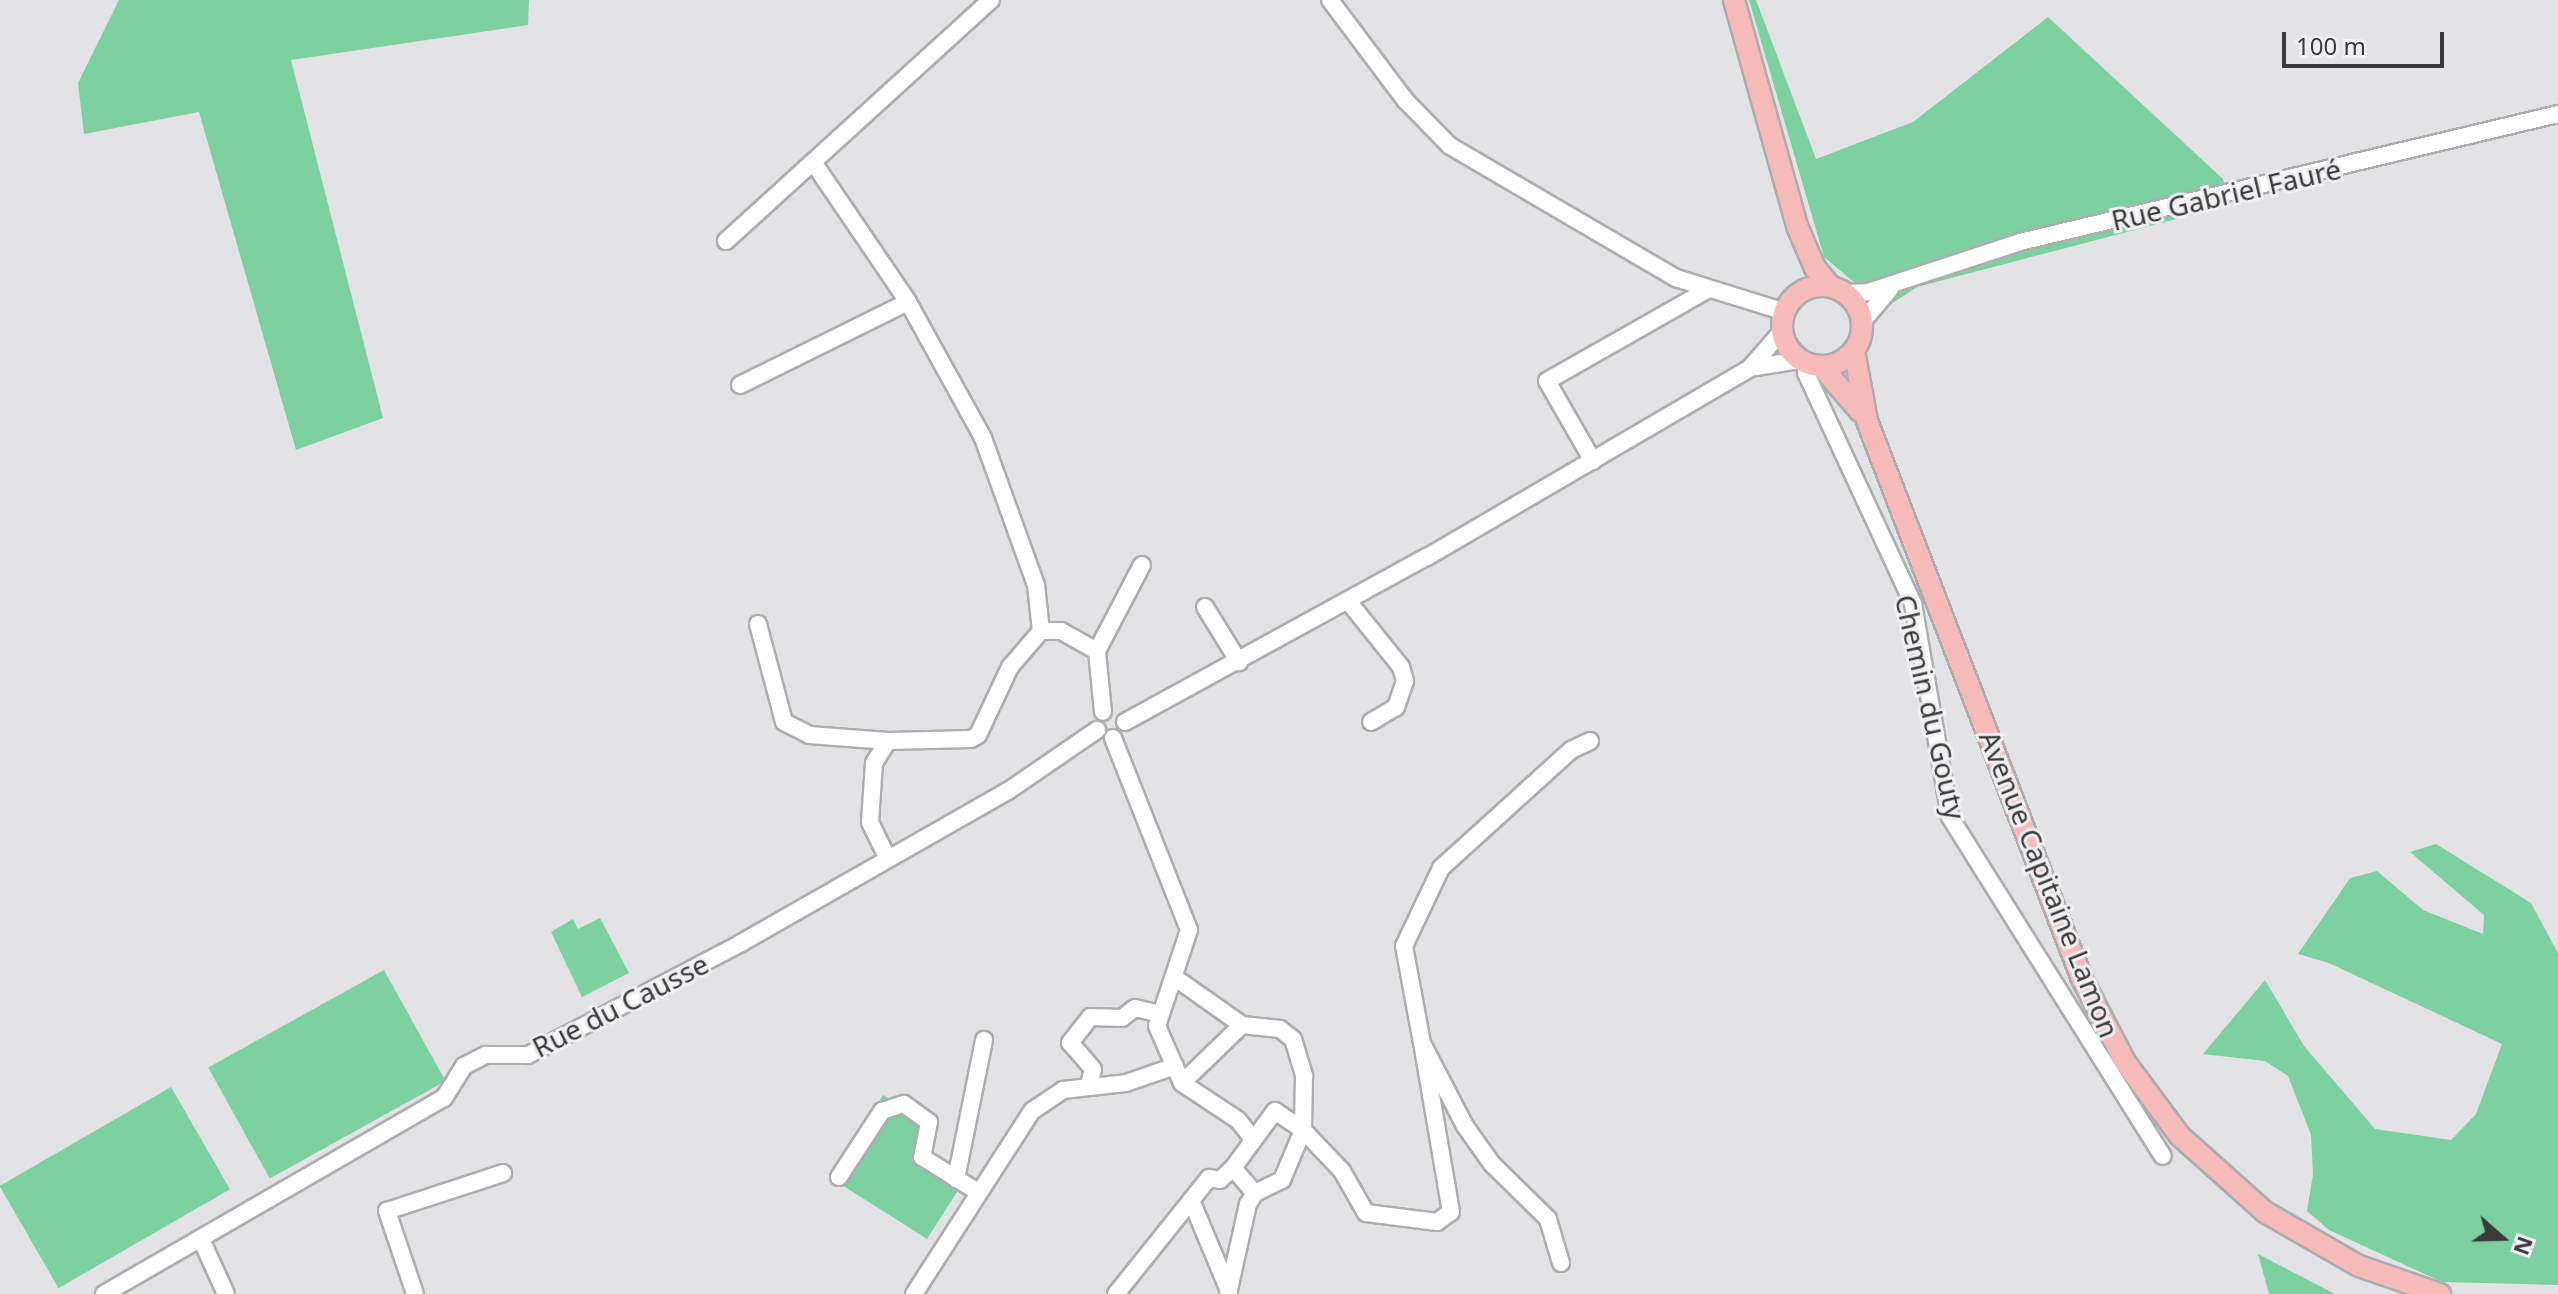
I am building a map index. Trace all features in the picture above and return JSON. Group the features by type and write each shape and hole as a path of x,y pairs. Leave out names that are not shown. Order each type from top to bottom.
{"main road":[{"path":"1734,0 1797,226 1815,268 1838,290 1862,322 1854,350 1845,359 1810,363 1788,313 1800,275 1797,226"},
{"path":"1788,313 1838,290"},
{"name":"Avenue Capitaine Lamon","path":"1854,350 1867,421 2082,979 2139,1085 2206,1164 2265,1212 2359,1266 2440,1294"},
{"name":"Avenue Capitaine Lamon","path":"1810,363 1867,421"}],"street":[{"path":"726,241 991,0"},
{"path":"1113,738 1125,722 1348,601 1750,368 1788,313 1676,278 1450,146 1405,100 1330,0"},
{"name":"Rue Gabriel Fauré","path":"1838,290 1898,283 1980,252 2558,114"},
{"path":"758,624 784,722 809,735 888,741 971,739 978,735 1010,667 1041,631 1036,585 983,438 908,302 813,162"},
{"name":"Rue Gabriel Fauré","path":"1862,322 1870,307 1898,283"},
{"path":"1593,461 1547,381 1709,289"},
{"path":"740,385 908,302"},
{"path":"1750,368 1810,363"},
{"name":"Chemin du Gouty","path":"1810,363 1806,373 1913,604 1950,817 2163,1156"},
{"path":"1142,565 1097,651 1103,712 1097,730 1113,738 1189,930 1174,977 1157,1013 1157,1026 1182,1083 1238,1120 1253,1139"},
{"path":"1348,601 1401,667 1405,681 1396,707 1371,722"},
{"path":"1205,607 1239,662"},
{"path":"1041,631 1061,631 1097,651"},
{"path":"1103,712 1117,711 1125,722"},
{"name":"Rue du Causse","path":"104,1294 444,1098 464,1066 486,1055 528,1055 741,943 887,857 1008,791 1097,730"},
{"path":"887,857 870,822 874,763 888,741"},
{"path":"1116,1294 1209,1178 1220,1180 1233,1168 1275,1111 1303,1130 1342,1171 1366,1213 1437,1222 1451,1212 1404,946 1441,868 1571,750 1590,741"},
{"path":"1174,977 1242,1025 1280,1029 1293,1039 1304,1076 1303,1130 1298,1152 1275,1183 1255,1193 1248,1204 1228,1292"},
{"path":"1089,1085 1093,1069 1070,1043 1090,1017 1122,1018 1135,1008 1157,1013"},
{"path":"1182,1083 1242,1025"},
{"path":"956,1179 984,1040"},
{"path":"1422,1043 1465,1126 1492,1164 1548,1219 1561,1263"},
{"path":"914,1294 1032,1111 1063,1090 1126,1083 1175,1066"},
{"path":"839,1177 882,1111 904,1104 929,1122 922,1157 978,1192"},
{"path":"1233,1168 1255,1193"},
{"path":"415,1294 387,1211 503,1173"},
{"path":"1191,1200 1228,1292"},
{"path":"201,1239 226,1294"}],"green space":[{"path":"119,0 529,0 528,25 291,60 383,418 296,450 199,112 84,134 78,83"},
{"path":"1749,0 1756,0 1816,159 1913,122 2048,17 2223,179 2230,205 1917,287 1885,308 1824,257"},
{"path":"2436,844 2531,903 2558,953 2558,1285 2442,1282 2329,1230 2307,1211 2313,1174 2311,1135 2288,1076 2265,1061 2203,1054 2265,980 2304,1046 2375,1129 2451,1140 2476,1114 2502,1044 2329,963 2298,954 2350,878 2377,871 2423,910 2483,934 2484,915 2410,852"},
{"path":"600,918 629,973 582,997 551,932 573,919 578,929"},
{"path":"384,970 446,1081 270,1179 208,1067"},
{"path":"171,1087 230,1189 59,1288 0,1186"},
{"path":"883,1095 924,1120 912,1155 961,1186 927,1239 831,1178"},
{"path":"2258,1254 2335,1294 2269,1294"}]}
